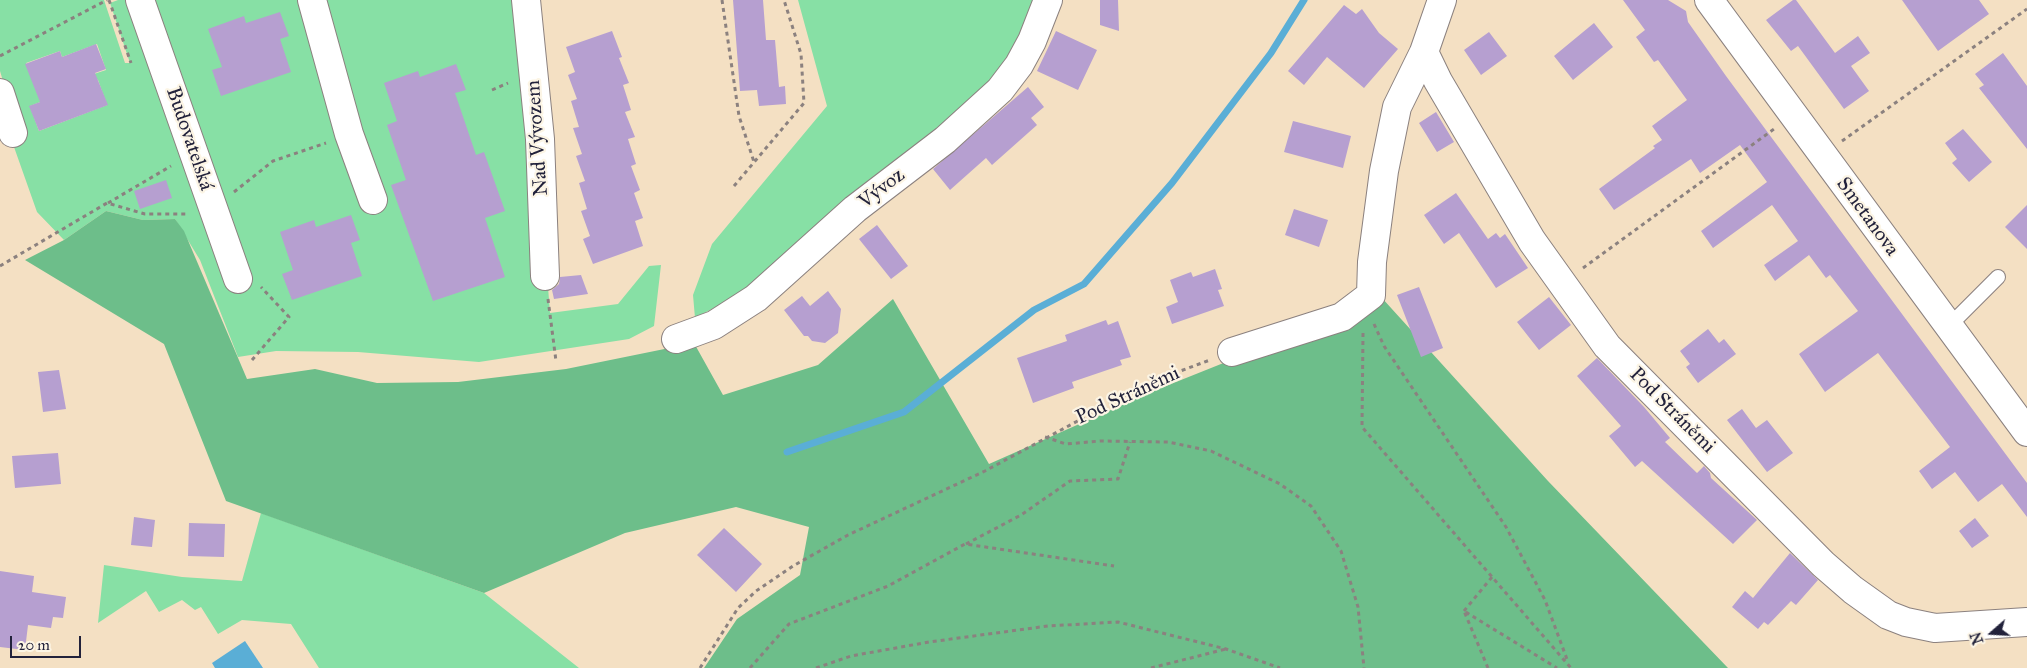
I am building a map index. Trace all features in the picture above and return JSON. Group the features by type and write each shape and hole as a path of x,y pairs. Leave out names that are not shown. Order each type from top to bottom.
{"street":[{"name":"Budovatelská","path":"140,0 238,279"},
{"path":"312,0 349,134 373,200"},
{"name":"Nad Vývozem","path":"526,0 540,139 545,276"},
{"name":"Vývoz","path":"676,339 714,325 756,298 856,209 945,140 1000,90 1019,65 1032,41 1048,0"},
{"path":"1232,352 1342,318 1371,295 1372,262 1384,171 1398,107 1424,52 1442,0"},
{"name":"Smetanova","path":"1709,0 2027,432"},
{"name":"Pod Stráněmi","path":"1424,52 1438,81 1532,241 1564,282 1607,346 1822,564 1853,590 1888,615 1906,622 1935,628 2027,622"},
{"path":"0,92 14,133"}],"lane":[{"path":"1948,327 1998,277"}],"path":[{"path":"0,56 108,0 131,63"},
{"path":"722,0 739,116 754,162"},
{"path":"734,186 804,103 801,54 784,0"},
{"path":"1822,155 2027,9"},
{"path":"1564,282 1792,115"},
{"path":"107,203 145,214 187,214 213,209 273,162 349,134"},
{"path":"0,266 193,153"},
{"path":"545,276 556,361"},
{"path":"238,279 252,277 289,317 252,360"},
{"path":"1364,300 1362,427 1570,666"},
{"path":"1364,300 1384,346 1506,527 1545,600 1570,666"},
{"name":"Pod Stráněmi","path":"700,668 738,608 756,591 792,566 848,535 985,470 1148,383 1232,352"},
{"path":"1045,437 1066,444 1168,442 1211,451 1280,484 1311,506 1341,551 1358,607 1364,668"},
{"path":"750,668 789,624 888,586 1021,515 1070,481 1118,479 1130,442"},
{"path":"965,544 1114,566"},
{"path":"1464,611 1492,576"},
{"path":"1464,611 1488,668"},
{"path":"1464,611 1557,668"},
{"path":"816,668 851,656 929,642 1048,626 1118,622 1226,649 1280,668"},
{"path":"1152,668 1226,649"}],"green space":[{"path":"0,0 104,0 125,63 130,63 110,3 118,0 526,0 550,313 618,304 649,266 661,265 654,326 629,339 479,362 358,352 276,351 238,357 200,260 175,219 143,220 106,211 64,240 37,212 14,147 20,139 0,71","holes":["97,44 106,70 91,75 98,80 107,105 39,131 30,106 43,101 26,63 60,51 62,57"]},
{"path":"798,0 1039,0 1008,65 927,142 747,290 695,318 693,295 712,244 827,106"},
{"path":"106,211 143,220 175,219 184,231 247,379 315,369 377,383 458,382 566,369 694,343 723,395 818,365 893,299 989,464 1156,390 1251,352 1359,313 1372,312 1372,287 1548,481 1728,668 704,668 737,619 800,575 809,527 736,507 625,533 484,593 226,501 164,344 25,260 64,240"},
{"path":"261,513 484,593 579,668 319,668 291,624 242,620 218,634 201,607 195,610 182,600 159,612 146,591 98,623 104,565 182,577 242,581"}],"water":[{"path":"245,641 263,668 215,668 212,663"}],"building":[{"path":"733,0 763,0 766,40 775,40 779,87 785,86 786,104 759,106 757,90 740,91"},
{"path":"1100,0 1118,0 1119,31 1100,25"},
{"path":"1623,0 1668,0 1686,11 1688,22 1726,76 2027,483 2027,517 2002,484 1978,502 1955,472 1932,489 1919,471 1950,447 1878,353 1825,392 1799,354 1858,311 1830,275 1826,278 1809,255 1775,281 1764,265 1798,241 1772,205 1713,248 1701,231 1767,182 1740,145 1700,173 1691,159 1614,210 1599,189 1655,148 1653,146 1662,140 1652,126 1687,100 1658,60 1654,62 1636,37 1645,30"},
{"path":"1793,0 1796,0 1835,53 1858,36 1870,53 1851,66 1869,91 1844,109 1798,46 1791,51 1766,20"},
{"path":"1902,0 1979,0 1989,14 1938,51"},
{"path":"1344,5 1356,14 1362,9 1379,33 1398,49 1364,88 1327,57 1304,85 1288,71"},
{"path":"280,12 289,36 280,39 291,72 221,96 212,70 222,67 208,29 244,16 246,23"},
{"path":"1594,23 1613,47 1573,80 1554,56"},
{"path":"612,31 622,57 619,58 629,83 623,85 631,110 625,112 635,137 628,139 636,164 631,166 640,190 634,193 643,218 635,221 643,246 593,264 583,239 590,236 581,211 587,209 579,183 585,181 576,156 582,154 573,128 579,127 571,101 577,99 568,75 575,72 566,47"},
{"path":"1056,31 1097,50 1078,90 1037,71"},
{"path":"1489,32 1507,56 1481,75 1464,50"},
{"path":"96,44 106,69 95,73 108,105 39,131 29,106 40,102 25,64 60,51 62,57"},
{"path":"2003,53 2027,86 2027,149 1979,88 1984,85 1975,74"},
{"path":"456,64 466,90 455,93 476,155 484,152 505,211 485,218 505,277 433,301 391,185 406,180 387,125 397,121 384,83 418,71 420,77"},
{"path":"1028,87 1044,107 1031,118 1037,125 992,165 986,158 950,190 933,169"},
{"path":"1436,112 1454,142 1437,152 1419,123"},
{"path":"1293,121 1351,136 1343,168 1284,152"},
{"path":"1963,129 1992,162 1969,182 1952,163 1957,159 1945,143"},
{"path":"166,180 172,198 140,209 134,191"},
{"path":"1456,193 1488,239 1496,233 1500,238 1505,234 1528,268 1496,288 1459,233 1444,244 1424,215"},
{"path":"2027,205 2027,249 2005,227"},
{"path":"1294,209 1328,220 1319,247 1285,235"},
{"path":"351,215 360,240 351,243 362,276 292,300 282,274 293,270 280,232 314,220 316,227"},
{"path":"877,225 908,266 891,279 859,239"},
{"path":"1215,269 1222,289 1218,290 1224,306 1172,324 1166,307 1178,302 1170,280 1191,272 1193,277"},
{"path":"581,275 588,294 554,299 552,290 559,284 560,277"},
{"path":"1419,287 1443,348 1421,357 1397,295"},
{"path":"828,291 841,309 838,333 825,343 812,341 808,336 804,336 784,310 802,296 810,306"},
{"path":"1549,297 1571,325 1539,350 1517,322"},
{"path":"1106,320 1108,325 1118,321 1131,357 1120,360 1122,365 1072,382 1074,388 1033,403 1017,358 1067,341 1065,335"},
{"path":"1708,329 1719,343 1724,339 1736,354 1698,383 1686,367 1690,364 1680,351"},
{"path":"1597,358 1644,407 1670,438 1665,442 1697,473 1704,466 1710,473 1711,478 1757,520 1733,544 1642,461 1635,467 1609,436 1621,426 1577,376"},
{"path":"59,370 66,409 43,412 38,372"},
{"path":"1742,409 1756,428 1767,420 1793,453 1767,472 1727,420"},
{"path":"58,453 61,484 15,488 12,456"},
{"path":"134,517 155,520 152,547 131,545"},
{"path":"1975,518 1989,536 1972,548 1959,531"},
{"path":"189,523 225,524 224,557 188,556"},
{"path":"724,528 762,564 736,592 697,555"},
{"path":"1790,553 1818,580 1796,605 1791,601 1768,625 1764,622 1758,629 1732,607 1745,591 1753,598"},
{"path":"0,571 34,576 32,592 66,597 63,618 53,617 51,628 28,625 25,650 0,647"}],"waterway":[{"path":"787,452 904,412 1034,310 1084,284 1172,183 1271,53 1304,0"}]}
